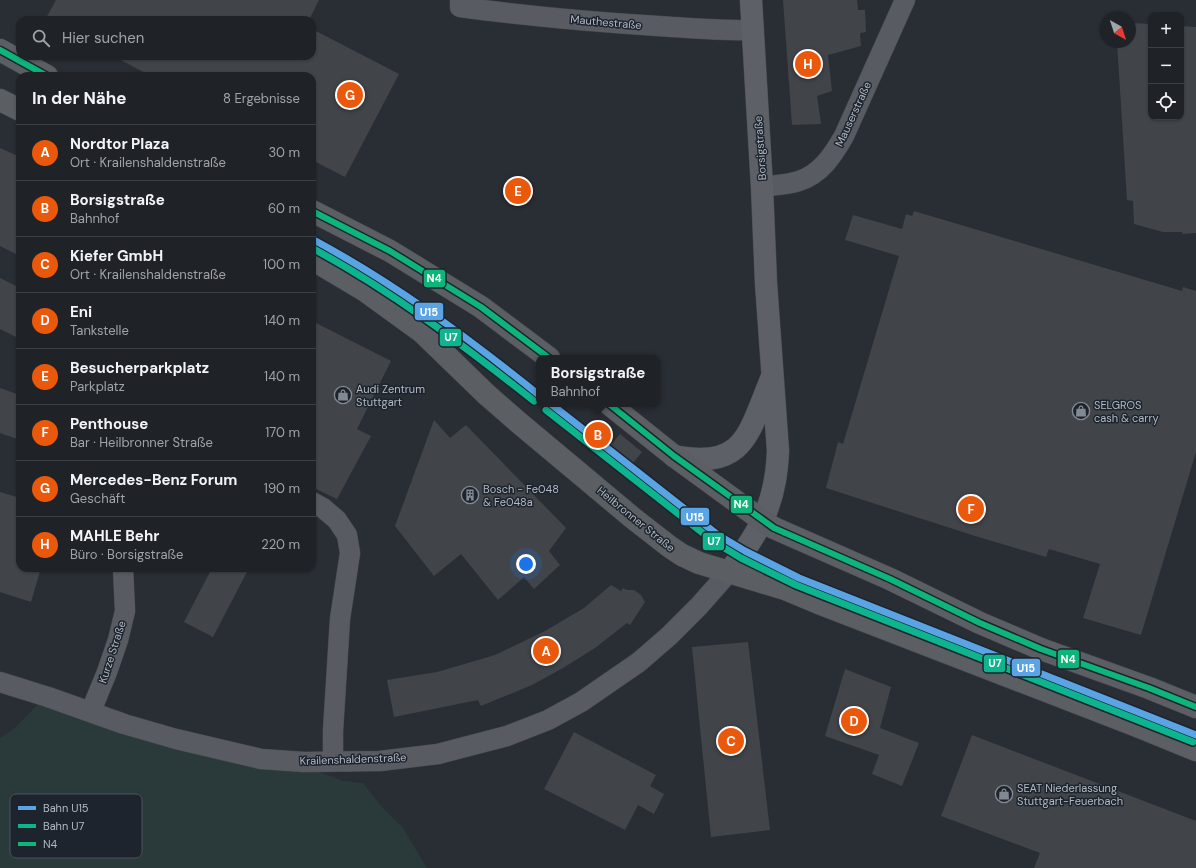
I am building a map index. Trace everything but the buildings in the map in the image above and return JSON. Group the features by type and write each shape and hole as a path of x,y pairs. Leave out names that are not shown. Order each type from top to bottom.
{"main road":[{"name":"Borsigstraße","path":"729,572 745,551 763,522 771,499 777,467 778,451 764,247 751,0"},
{"path":"0,50 16,59"},
{"path":"18,60 40,72"},
{"path":"0,100 16,108"},
{"path":"316,213 390,251 481,307 545,355"},
{"name":"Heilbronner Straße","path":"316,261 364,290 422,332 486,394 518,422 634,519 682,555 699,563 785,589 1196,750"},
{"path":"674,456 706,459 724,456 736,449 750,428 772,375"},
{"path":"613,407 674,456 763,522 774,528 890,579 923,597 1040,649 1149,688 1196,707"}],"street":[{"name":"Mauserstraße","path":"762,187 801,181 817,171 833,156 844,136 905,0"},
{"name":"Mauthestraße","path":"460,3 508,13 604,23 730,31 753,30"},
{"path":"316,504 337,520 347,535 350,553 340,619 333,730 333,762"},
{"name":"Kurze Straße","path":"91,711 111,659 125,611 123,572"},
{"name":"Krailenshaldenstraße","path":"0,682 91,711 124,724 176,739 261,759 304,762 333,762 396,760 438,754 507,736 548,720 581,702 639,662 669,636 729,572"}],"shaded area":[{"path":"38,704 305,767 344,781 363,783 381,806 403,828 427,868 0,868 0,738 16,727"}],"rail line":[{"name":"U15","path":"316,241 401,292 485,352 536,393"},
{"name":"U7","path":"316,250 399,301 481,360 534,401"},
{"name":"U15","path":"555,407 718,535 745,551 799,578 1196,735"},
{"name":"U7","path":"546,410 713,541 741,558 796,585 1193,742"}],"transit line":[{"name":"N4","path":"0,50 16,59"},
{"name":"N4","path":"18,60 40,72"},
{"name":"N4","path":"316,213 390,251 481,307 545,355"},
{"name":"N4","path":"613,407 674,456 774,528 890,579 980,623 1041,649 1149,688 1196,707"}],"place":[{"name":"MAHLE Behr","path":"808,64"},
{"name":"Mercedes-Benz Forum","path":"350,95"},
{"name":"Besucherparkplatz","path":"518,191"},
{"name":"Audi Zentrum Stuttgart","path":"343,395"},
{"name":"SELGROS cash & carry","path":"1081,411"},
{"name":"Borsigstraße","path":"598,435"},
{"name":"Bosch - Fe048 & Fe048a","path":"470,495"},
{"name":"Penthouse","path":"971,509"},
{"name":"Nordtor Plaza","path":"546,651"},
{"name":"Eni","path":"854,721"},
{"name":"Kiefer GmbH","path":"731,741"},
{"name":"SEAT Niederlassung Stuttgart-Feuerbach","path":"1004,794"}]}
